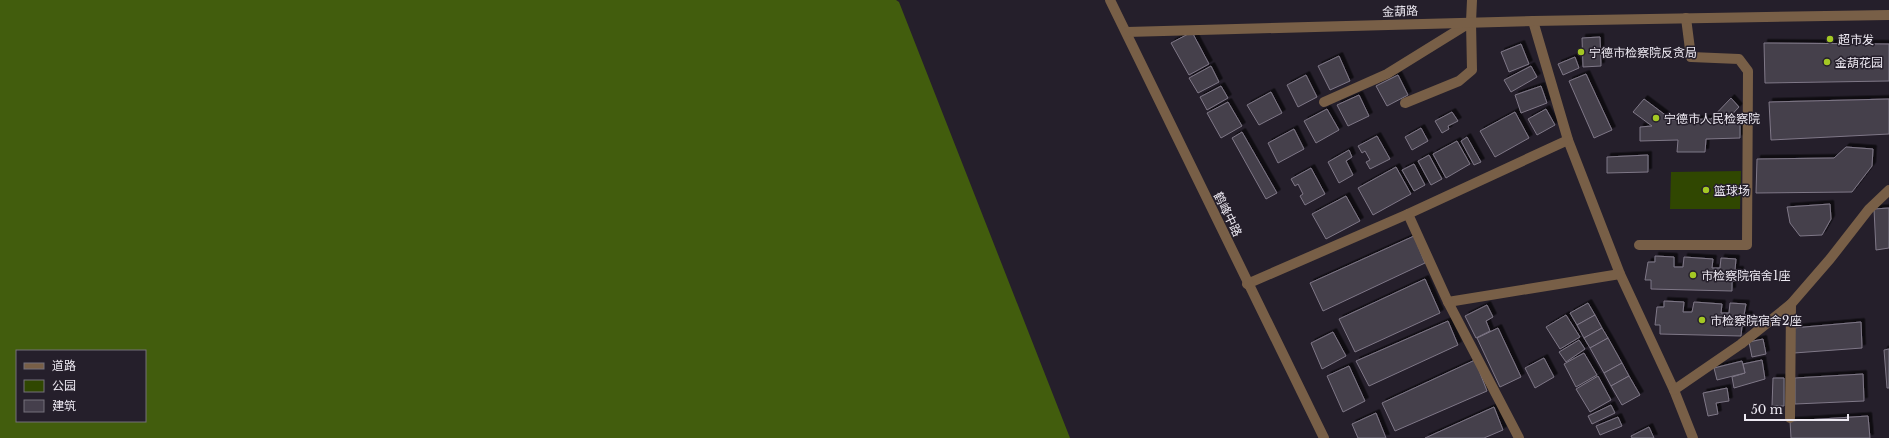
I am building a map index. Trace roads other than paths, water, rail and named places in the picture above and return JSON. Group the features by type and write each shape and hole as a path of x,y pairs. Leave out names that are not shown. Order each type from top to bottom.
{"street":[{"name":"鹤峰中路","path":"1110,0 1127,32 1247,284 1324,438"},
{"path":"1405,103 1459,81 1472,70 1472,0"},
{"name":"金葫路","path":"1127,32 1471,22 1889,15"},
{"path":"1639,245 1747,245 1748,71 1739,59 1691,57 1686,18"},
{"path":"1533,21 1568,140 1620,274 1674,390 1693,438"},
{"path":"1324,102 1387,74 1471,22"},
{"path":"1247,284 1408,214 1568,140"},
{"path":"1674,390 1741,344 1791,304 1830,259 1869,209 1889,190"},
{"path":"1408,214 1448,302 1519,438"},
{"path":"1448,302 1620,274"},
{"path":"1790,418 1791,304"}],"place":[{"name":"超市发","path":"1830,39"},
{"name":"宁德市检察院反贪局","path":"1581,52"},
{"name":"金葫花园","path":"1827,62"},
{"name":"宁德市人民检察院","path":"1656,118"},
{"name":"篮球场","path":"1706,190"},
{"name":"市检察院宿舍1座","path":"1693,275"},
{"name":"市检察院宿舍2座","path":"1702,320"}]}
